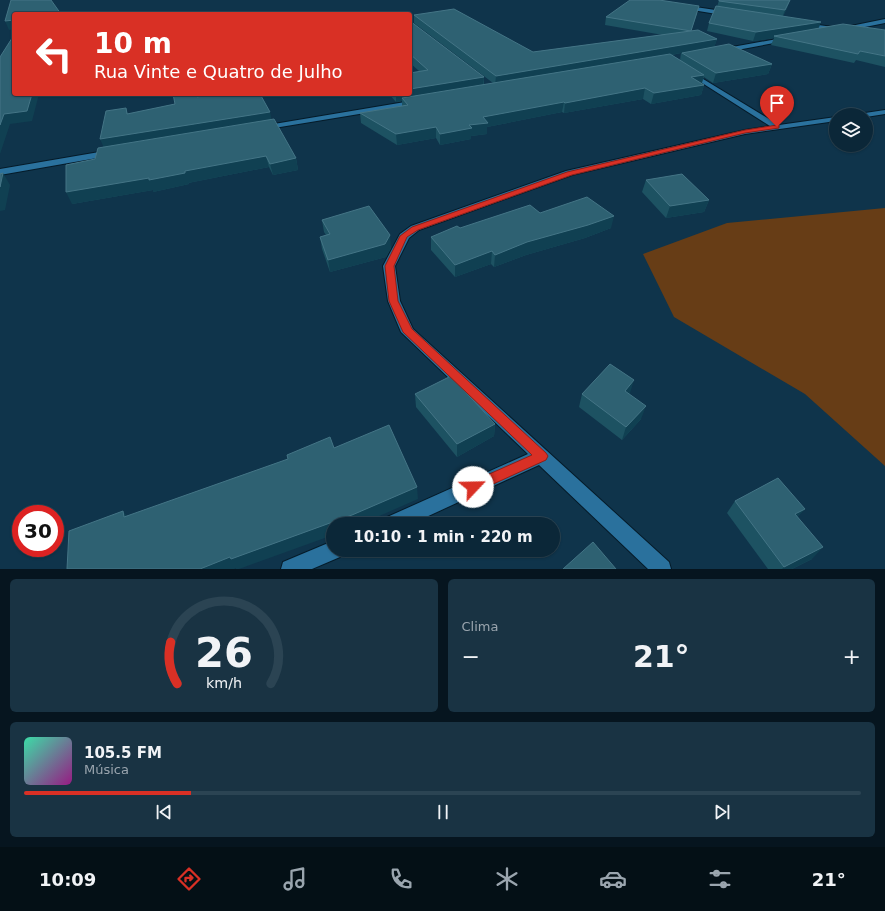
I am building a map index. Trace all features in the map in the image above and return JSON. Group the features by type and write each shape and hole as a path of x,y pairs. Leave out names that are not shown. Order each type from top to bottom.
{"street":[{"path":"676,7 739,16"},
{"path":"810,35 885,21"},
{"path":"794,23 863,33"},
{"path":"716,52 794,38"},
{"path":"682,68 777,127"},
{"path":"250,130 422,101"},
{"path":"873,114 885,112"},
{"path":"662,569 408,332 394,301 389,266 404,236 415,228 569,173 745,132 829,120"},
{"path":"0,172 117,152"},
{"path":"407,517 542,456"},
{"path":"290,569 326,553"}],"shaded area":[{"path":"885,208 885,466 805,394 674,317 643,254 727,223"}],"building":[{"path":"11,0 51,0 60,12 12,12 12,20 5,21"},
{"path":"630,0 659,0 699,6 691,31 606,17"},
{"path":"719,0 790,0 785,10"},
{"path":"716,6 821,22 756,32 709,23"},
{"path":"454,9 533,52 698,30 717,39 496,76 414,15"},
{"path":"412,23 484,77 412,89 412,73 428,70 412,56"},
{"path":"843,24 885,30 885,56 860,51 858,54 774,36"},
{"path":"12,38 12,96 31,96 27,111 4,114 0,125 0,57"},
{"path":"729,44 772,64 716,73 682,53"},
{"path":"670,54 704,75 691,77 704,85 654,93 645,88 483,117 488,123 469,125 472,128 440,134 436,127 396,134 360,113 408,105 402,98"},
{"path":"173,96 261,96 270,112 100,139 106,111 126,108 127,114 175,104"},
{"path":"274,119 296,158 270,164 266,156 185,171 185,173 149,180 149,178 66,192 66,165 95,159 98,148"},
{"path":"3,173 0,187 0,174"},
{"path":"682,174 709,200 670,206 646,180"},
{"path":"587,197 614,216 527,242 495,255 492,251 455,265 431,237 457,226 460,228 530,205 540,213"},
{"path":"369,206 390,235 385,244 328,260 320,237 330,234 322,220"},
{"path":"610,364 634,380 625,391 646,406 626,427 582,394"},
{"path":"451,376 495,424 457,444 415,394"},
{"path":"389,425 417,487 346,517 326,517 326,524 231,559 230,557 200,569 67,569 69,531 123,511 124,517 288,459 287,455 330,437 334,448"},
{"path":"778,478 805,509 795,514 823,547 784,567 735,501"},
{"path":"593,542 616,569 563,569"}],"route":[{"path":"473,487 542,456 408,332 394,301 389,266 404,236 415,228 569,173 745,132 777,127"}]}
